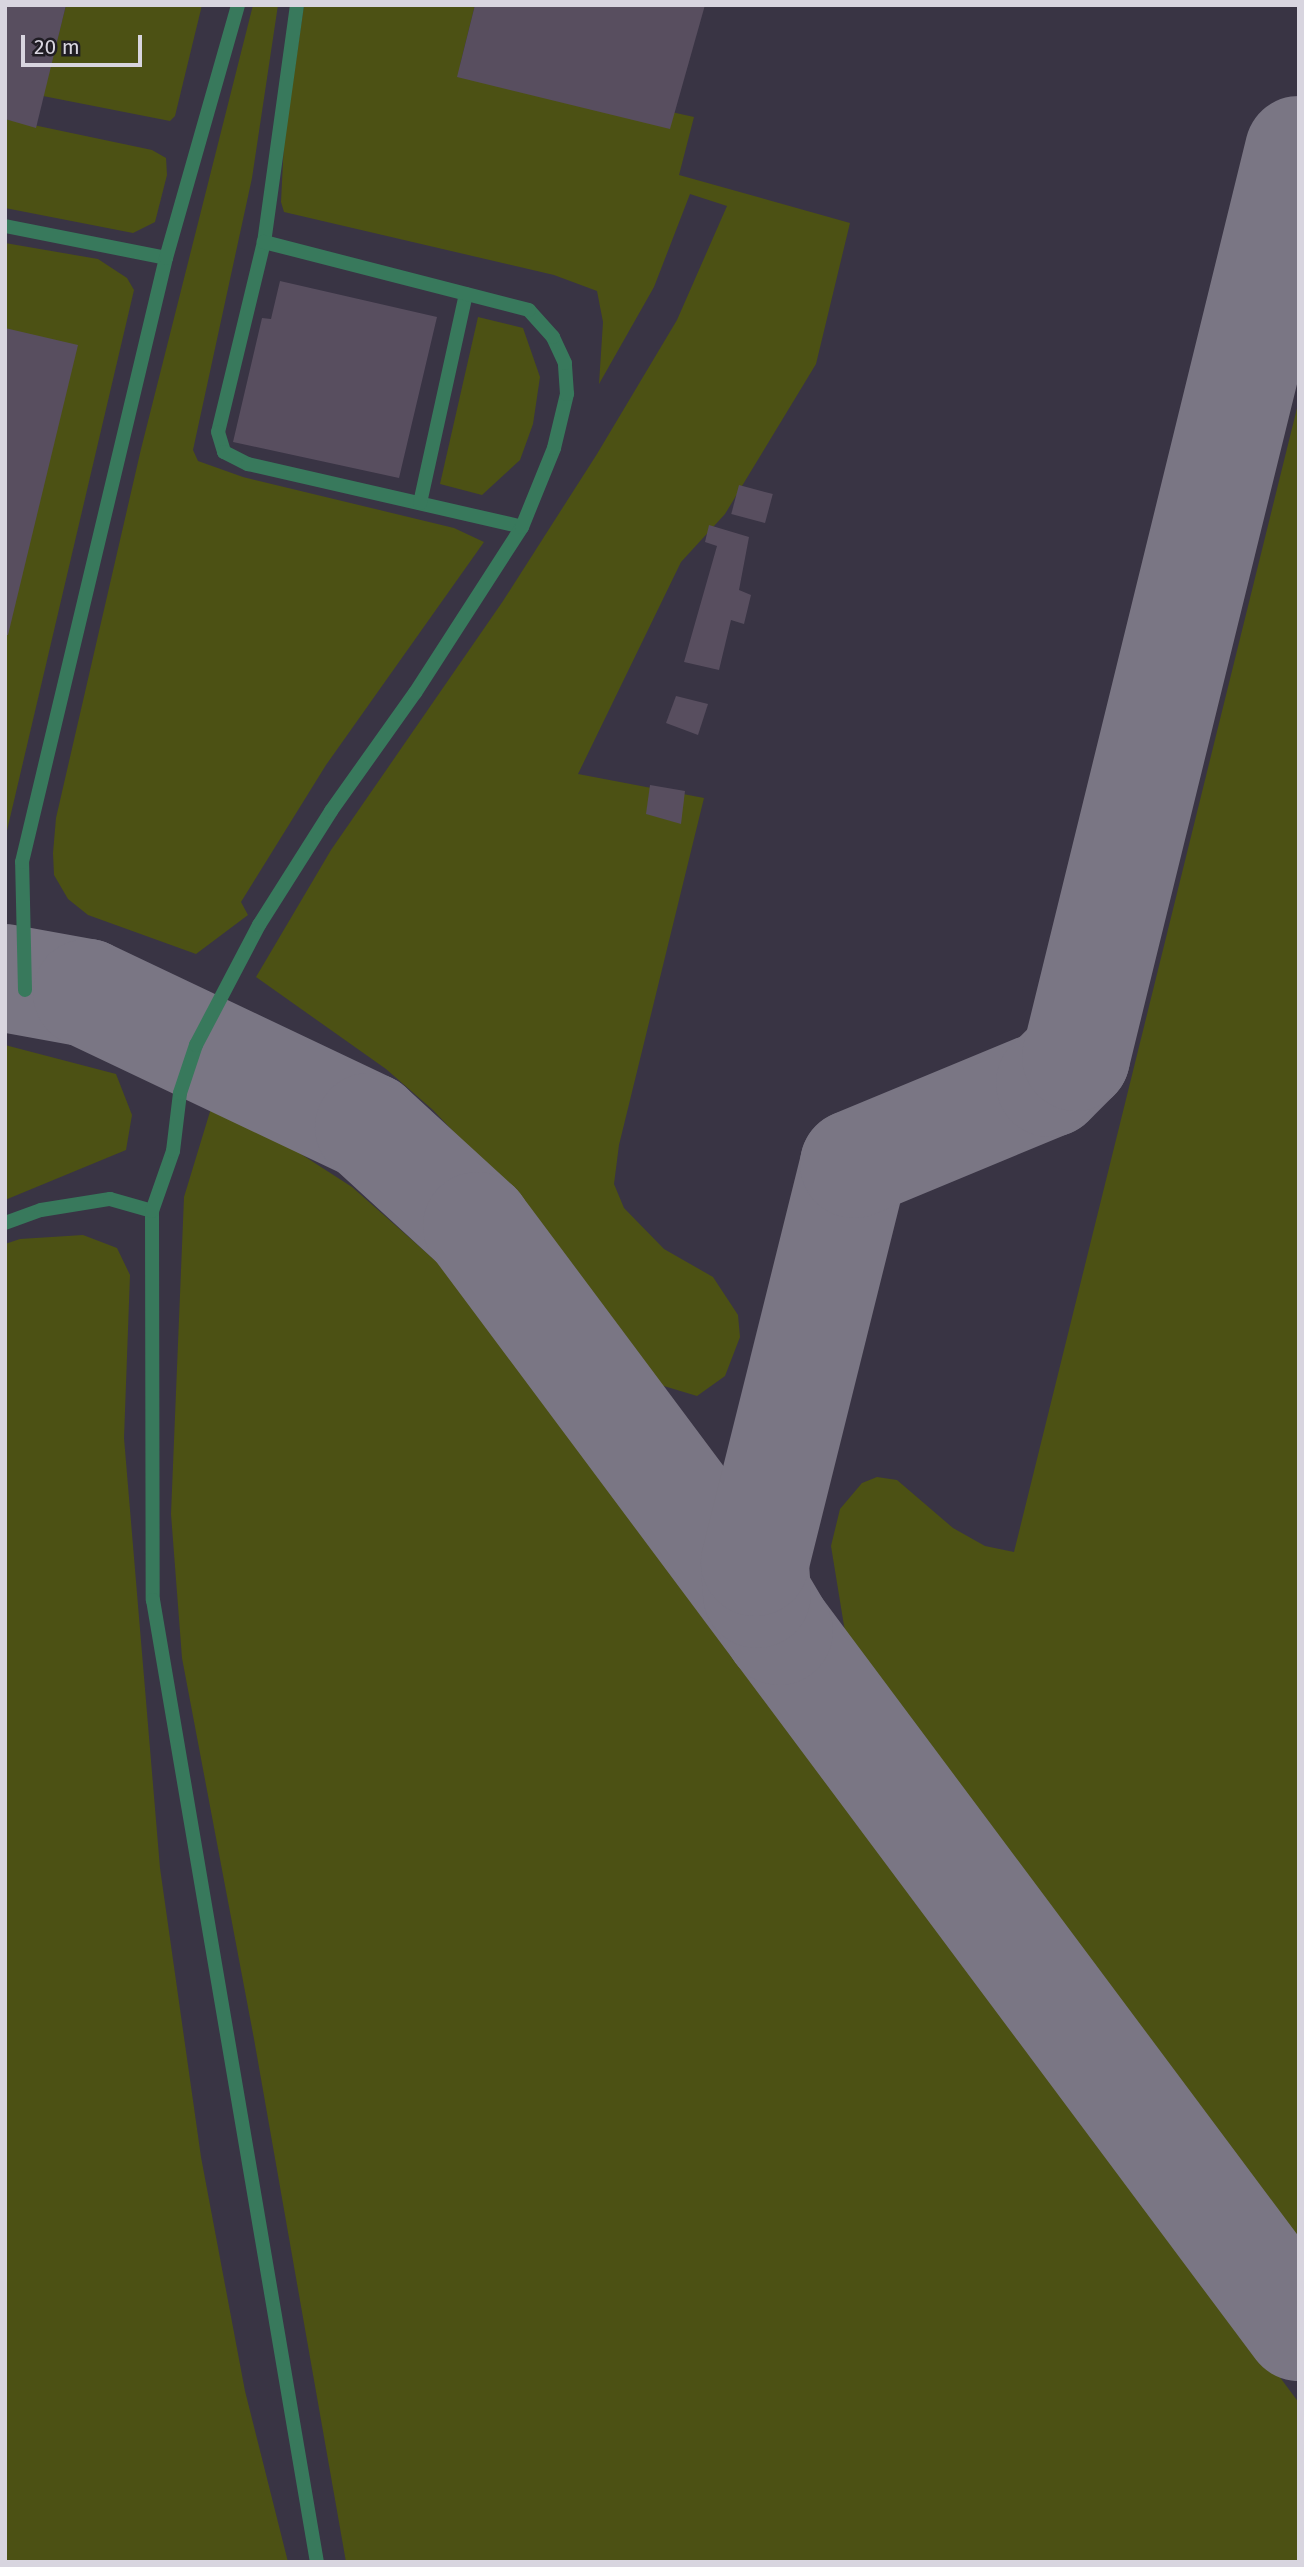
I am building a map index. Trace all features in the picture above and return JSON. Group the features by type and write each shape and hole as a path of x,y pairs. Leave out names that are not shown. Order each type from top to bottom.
{"lane":[{"path":"25,990 22,862 166,258 238,5"},
{"path":"297,5 264,242 218,432 224,452 247,464 522,527"},
{"path":"5,226 166,258"},
{"path":"264,242 528,310 553,337 565,363 567,394 554,448 522,527 259,925 195,1045 180,1093 173,1151 152,1211 153,1600 317,2562"},
{"path":"420,503 466,294"},
{"path":"5,1223 41,1210 110,1199 152,1211"}],"green space":[{"path":"66,5 202,5 175,116 170,121 43,96"},
{"path":"253,5 278,5 252,178 193,450 198,461 243,477 454,528 484,542 326,765 241,902 248,915 196,954 88,915 68,899 54,875 53,853 56,818 141,449"},
{"path":"304,5 475,5 460,65 694,117 679,175 850,223 816,364 725,514 681,562 578,774 704,798 619,1145 614,1184 624,1208 664,1249 713,1277 738,1315 740,1337 725,1376 697,1396 644,1380 486,1166 433,1110 386,1069 256,977 331,850 503,601 597,454 677,320 727,206 690,194 654,287 599,384 603,322 597,291 554,275 284,212 281,202 284,142"},
{"path":"5,119 152,150 166,158 167,175 155,222 133,233 5,208"},
{"path":"5,243 98,259 127,278 134,290 5,839"},
{"path":"478,317 523,328 540,377 533,424 520,460 482,495 440,484"},
{"path":"1299,400 1299,2250 866,1675 846,1638 831,1546 840,1509 862,1483 877,1477 897,1480 953,1528 985,1546 1014,1552"},
{"path":"5,1045 116,1074 132,1115 126,1150 5,1200"},
{"path":"212,1105 262,1129 352,1187 471,1292 666,1545 1299,2403 1299,2562 346,2562 254,2039 182,1658 171,1514 184,1197"},
{"path":"83,1235 117,1248 130,1275 124,1438 160,1868 201,2157 245,2391 288,2562 5,2562 5,1244 20,1239"}],"building":[{"path":"5,5 66,5 36,128 5,119"},
{"path":"475,5 705,5 670,129 457,77"},
{"path":"280,281 437,317 399,478 233,442 262,318 271,319"},
{"path":"5,328 78,345 8,635 5,635"},
{"path":"739,485 773,494 765,523 731,514"},
{"path":"709,525 749,537 739,590 751,595 744,624 731,620 719,670 684,662 717,546 705,542"},
{"path":"676,696 708,704 698,735 666,723"},
{"path":"650,785 685,791 681,824 646,814"}],"taxiway":[{"path":"779,1631 757,1594 755,1562 854,1164 1050,1083 1076,1057 1299,150"},
{"path":"5,978 87,993 369,1127 477,1226 1299,2327"}]}
